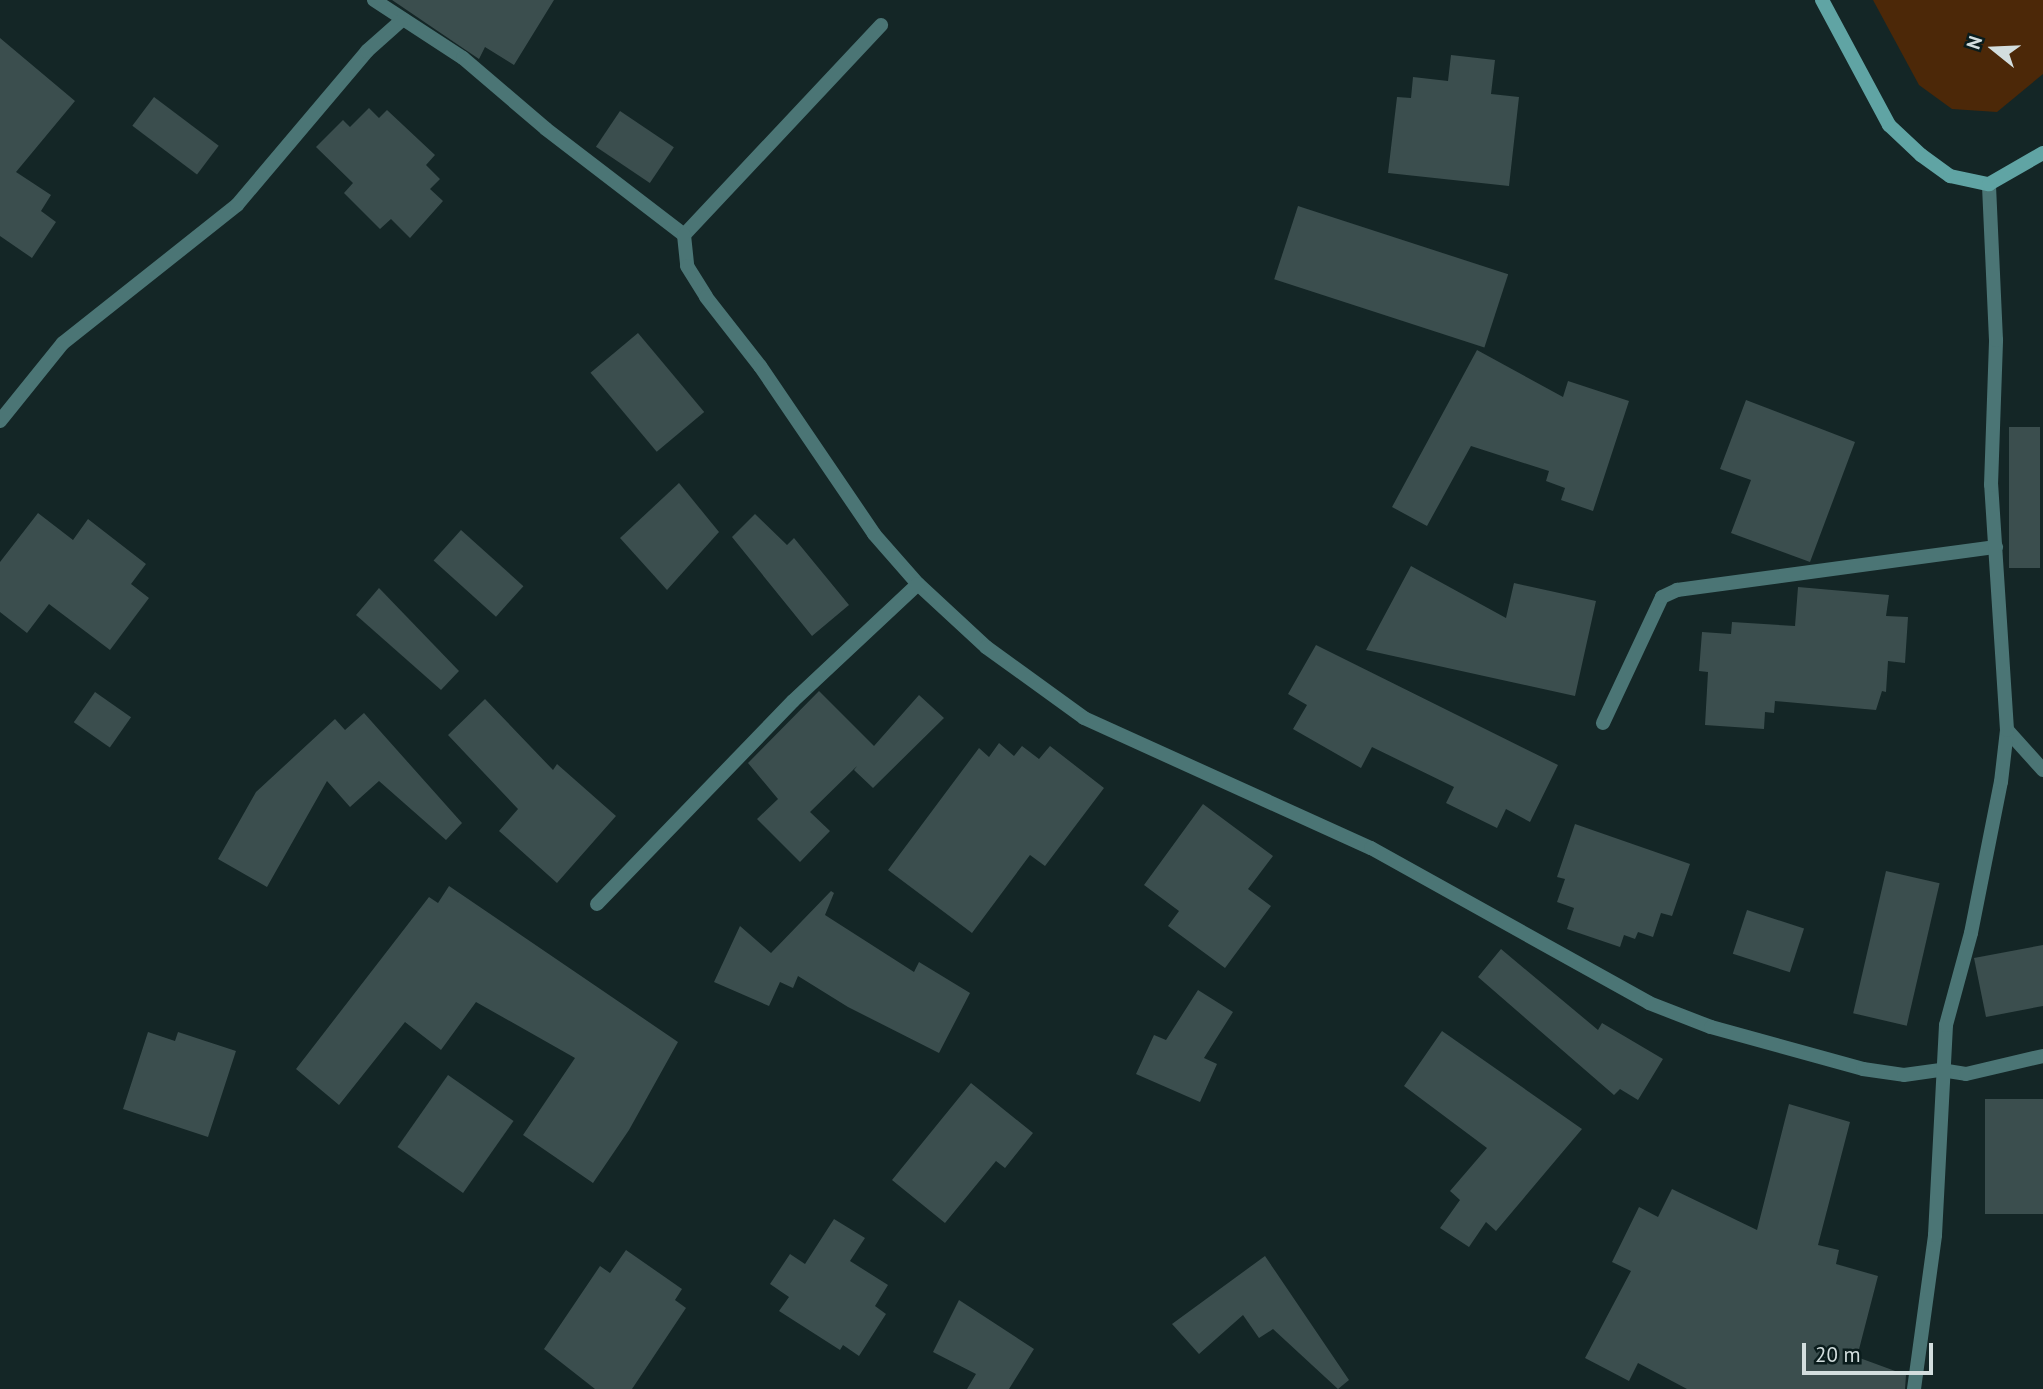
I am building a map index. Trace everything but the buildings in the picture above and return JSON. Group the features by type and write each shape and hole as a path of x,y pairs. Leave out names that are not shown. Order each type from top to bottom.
{"street":[{"path":"373,0 463,58 575,152 684,235 687,266 706,297 760,366 874,534 918,584 986,647 1084,718 1371,848 1649,1003 1711,1027 1863,1069 1904,1075 1941,1070 1966,1074 2043,1056"},
{"path":"1822,0 1889,125 1950,176 1989,184 2043,153"},
{"path":"0,421 62,343 237,205 367,51 403,19"},
{"path":"684,235 881,24"},
{"path":"1914,1389 1935,1235 1941,1070 1946,1025 1971,933 2001,782 2007,730 1991,485 1996,340 1989,184"},
{"path":"1603,723 1662,597 1677,590 1996,547"},
{"path":"597,904 793,701 918,584"},
{"path":"2007,730 2043,770"}],"shaded area":[{"path":"1873,0 2043,0 2043,74 1997,112 1952,109 1919,85"}]}
